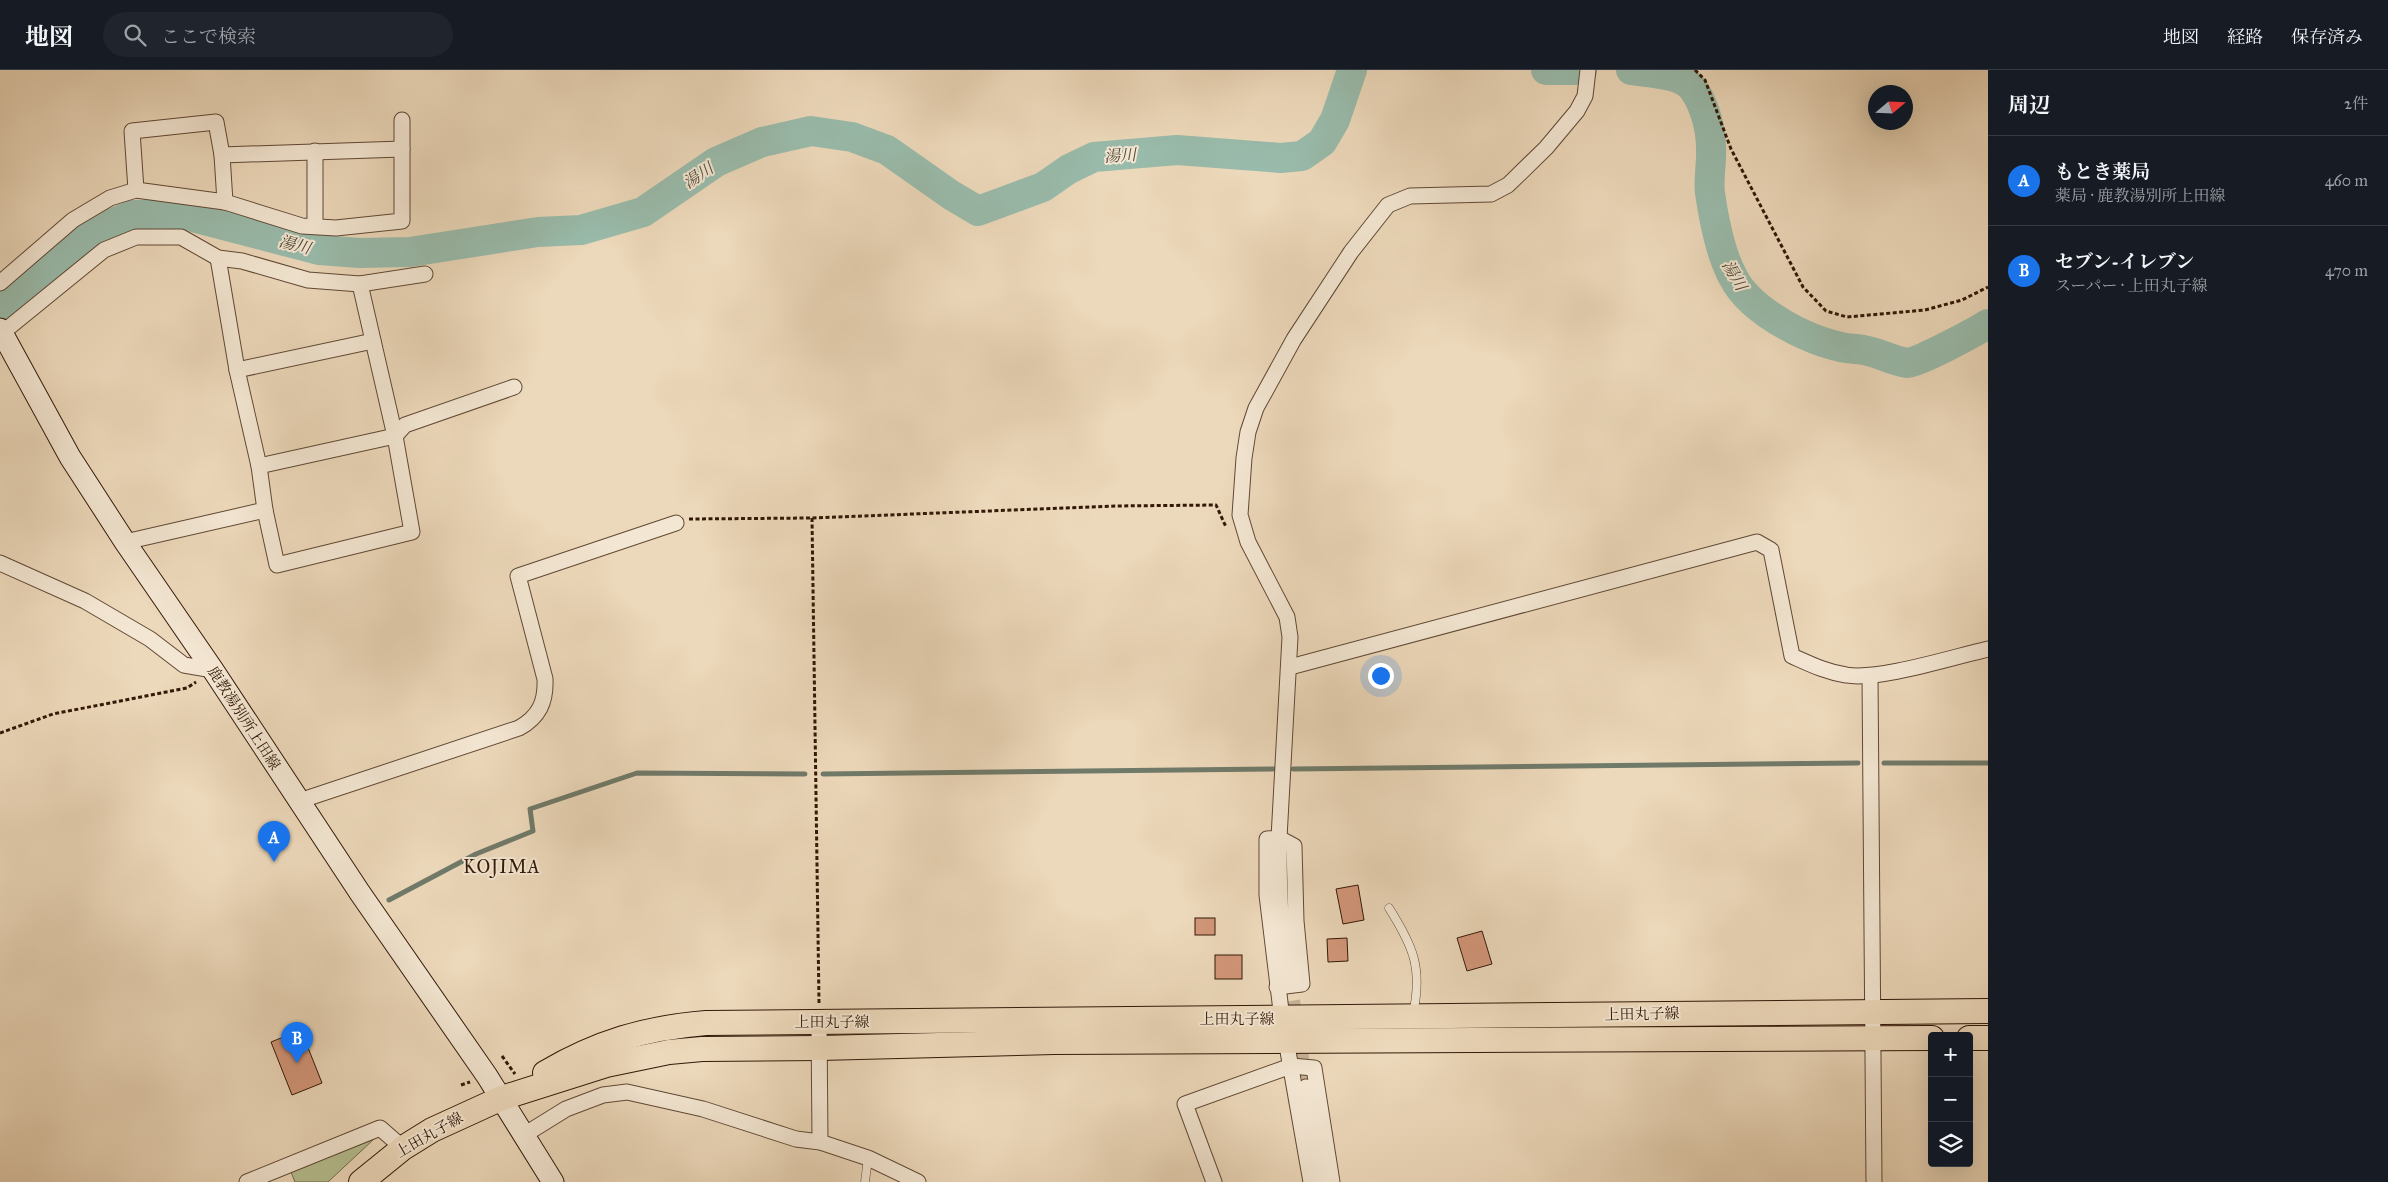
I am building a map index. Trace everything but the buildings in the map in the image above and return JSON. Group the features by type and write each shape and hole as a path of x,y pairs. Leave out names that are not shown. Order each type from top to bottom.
{"main road":[{"name":"鹿教湯別所上田線","path":"1,331 70,457 125,542 502,1098 553,1182"},
{"name":"上田丸子線","path":"361,1182 403,1148 456,1118 502,1098 606,1065 670,1052 702,1049 1054,1042 1284,1029 1412,1016 1873,1010 1988,1011"},
{"name":"上田丸子線","path":"502,1098 583,1052 636,1033 663,1027 706,1023 819,1022 1874,1039 1928,1038"},
{"path":"1973,1038 1988,1038"}],"street":[{"path":"1279,838 1290,667 1290,636 1287,618 1248,542 1240,515 1248,432 1256,408 1294,339 1351,252 1388,205 1410,196 1491,194 1508,185 1546,148 1577,111 1585,96 1588,70"},
{"path":"0,283 74,220 110,198 136,190 225,202 302,226 336,228 402,221 402,120"},
{"path":"136,190 132,131 216,122 222,155 225,202"},
{"path":"222,155 402,148"},
{"path":"315,151 315,226"},
{"path":"1,331 104,250 136,237 181,237 218,258 242,262 308,280 360,284 425,274"},
{"path":"218,258 237,370 259,466 265,510 277,565 412,532 395,436 360,284"},
{"path":"237,370 373,341"},
{"path":"259,466 395,436 405,425 514,387"},
{"path":"125,542 265,510"},
{"path":"299,801 519,728 531,721 539,712 546,694 545,679 518,576 676,523"},
{"path":"1290,667 1757,542 1771,550 1792,656 1823,670 1847,676 1870,676 1988,649"},
{"path":"0,563 85,601 150,639 184,664 213,670"},
{"path":"1870,676 1874,1182"},
{"path":"1283,983 1302,984 1296,921 1294,846 1279,838 1267,839 1267,896 1283,983 1284,1029 1310,1182"},
{"path":"819,1022 820,1142"},
{"path":"1214,1182 1185,1104 1291,1066 1314,1068 1332,1182"},
{"path":"1306,1087 1322,1182"},
{"path":"524,1135 566,1109 603,1095 627,1092 703,1109 796,1139 820,1142 868,1158 918,1182"},
{"path":"247,1182 380,1128 403,1148"}],"lane":[{"path":"1389,908 1407,937 1416,968 1418,989 1412,1016"},
{"path":"865,1182 868,1158"}],"path":[{"path":"1695,70 1706,80 1731,149 1803,287 1826,311 1847,317 1925,310 1962,300 1988,287"},
{"path":"676,523 694,518 812,518 1115,506 1216,505 1229,535"},
{"path":"812,518 819,1022"},
{"path":"0,733 53,714 188,688 213,670"}],"green space":[{"path":"374,1139 328,1182 295,1182 291,1172"}],"waterway":[{"name":"湯川","path":"0,308 91,232 133,215 181,214 319,250 360,253 410,252 538,232 581,230 643,212 716,162 762,142 811,131 852,137 887,150 951,195 978,211 1043,187 1069,169 1094,157 1177,150 1281,158 1302,156 1322,142 1335,120 1352,70"},
{"name":"湯川","path":"1546,70 1582,70"},
{"name":"湯川","path":"1631,70 1656,73 1682,80 1689,84 1698,96 1707,118 1710,133 1710,193 1721,247 1728,268 1742,290 1754,303 1770,315 1787,326 1823,342 1840,347 1869,351 1907,363 1934,353 1988,324"},
{"path":"1293,769 1858,763"},
{"path":"1884,763 1988,763"},
{"path":"823,774 1274,769"},
{"path":"389,900 476,854 533,831 530,809 637,773 805,774"}],"tunnel":[{"path":"1289,978 1306,1087"}],"place":[{"name":"もとき薬局","path":"274,862"},
{"name":"セブン-イレブン","path":"297,1063"}],"district":[{"name":"KOJIMA","path":"502,867"}]}
